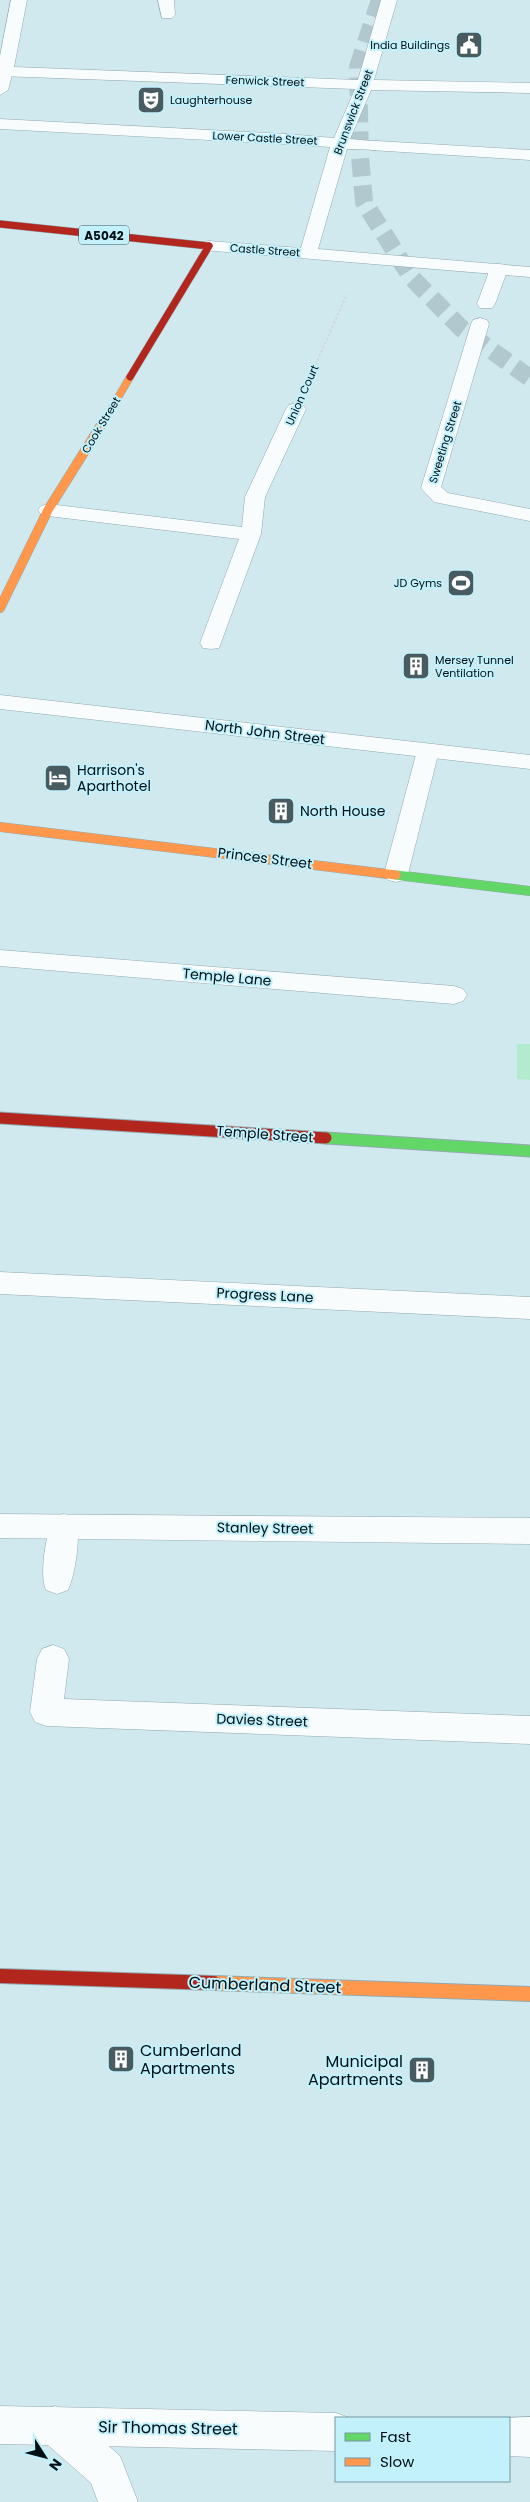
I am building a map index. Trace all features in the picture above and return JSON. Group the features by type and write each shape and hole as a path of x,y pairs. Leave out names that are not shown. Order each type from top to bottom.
{"street":[{"path":"0,90 2,71 19,0"},
{"name":"Brunswick Street","path":"308,254 340,143 365,84 389,0"},
{"name":"Fenwick Street","path":"2,71 530,88"},
{"name":"Lower Castle Street","path":"0,124 286,139 530,155"},
{"name":"Castle Street","path":"0,224 209,246 530,272"},
{"name":"Cook Street","path":"0,608 48,510 75,470 209,246"},
{"path":"486,304 499,269"},
{"name":"Sweeting Street","path":"480,324 431,488 441,498 530,515"},
{"name":"Union Court","path":"212,643 251,534 255,498 296,409"},
{"path":"48,510 251,534"},
{"name":"North John Street","path":"0,702 530,762"},
{"path":"396,874 428,751"},
{"name":"Princes Street","path":"0,827 530,890"},
{"name":"Temple Lane","path":"0,958 454,995"},
{"name":"Temple Street","path":"0,1118 530,1151"},
{"name":"Progress Lane","path":"0,1282 530,1308"},
{"name":"Stanley Street","path":"0,1526 530,1531"},
{"path":"58,1582 64,1526"},
{"name":"Davies Street","path":"53,1659 46,1712 530,1730"},
{"name":"Cumberland Street","path":"0,1976 530,1994"},
{"name":"Sir Thomas Street","path":"0,2425 335,2432"},
{"path":"55,2426 106,2470 118,2502"},
{"path":"510,2437 530,2437"}],"path":[{"name":"Union Court","path":"296,409 363,259"}],"green space":[{"path":"517,1044 530,1044 530,1080 517,1079"}],"tunnel":[{"path":"380,0 358,67 360,156 364,202 411,277 462,329 530,378"}],"traffic: fast":[{"path":"396,875 530,891"},
{"path":"326,1138 530,1151"}],"traffic: slow":[{"path":"0,608 48,510 75,470 130,377"},
{"path":"0,827 396,875"},
{"path":"214,1983 530,1994"}],"traffic: jam":[{"path":"0,224 209,246"},
{"path":"130,377 209,246"},
{"path":"0,1118 326,1138"},
{"path":"0,1976 214,1983"}],"place":[{"name":"India Buildings","path":"469,45"},
{"name":"Laughterhouse","path":"151,100"},
{"name":"JD Gyms","path":"461,583"},
{"name":"Mersey Tunnel Ventilation","path":"416,666"},
{"name":"Harrison's Aparthotel","path":"58,778"},
{"name":"North House","path":"281,811"},
{"name":"Cumberland Apartments","path":"121,2059"},
{"name":"Municipal Apartments","path":"422,2070"}]}
